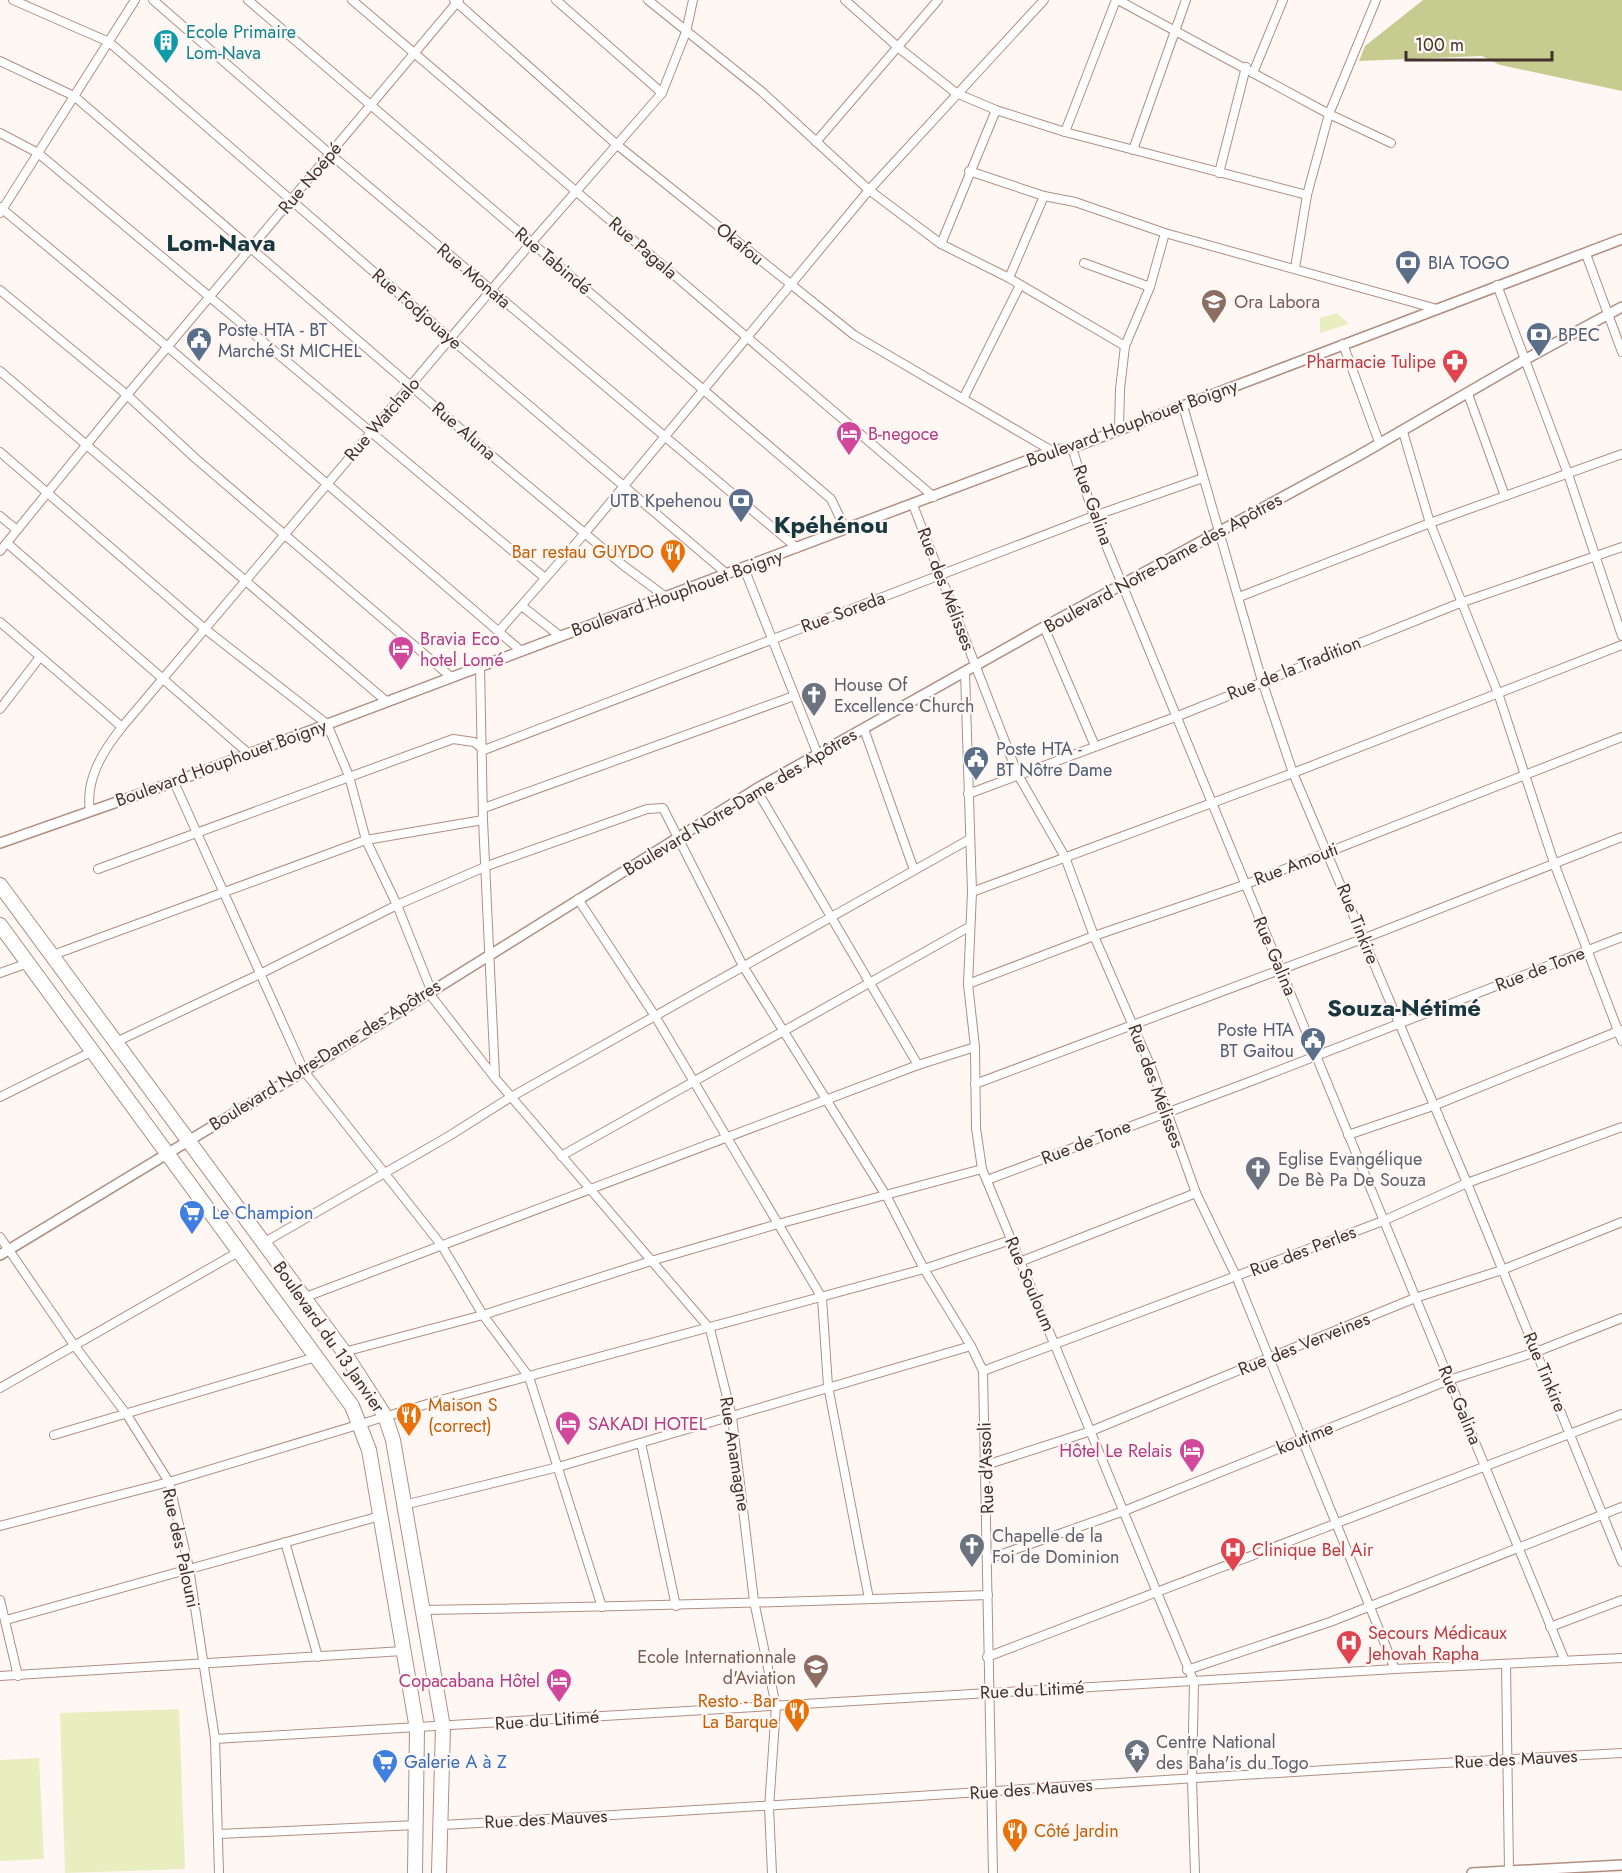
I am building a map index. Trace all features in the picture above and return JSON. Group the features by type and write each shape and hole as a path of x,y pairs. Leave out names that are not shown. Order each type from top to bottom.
{"highway":[{"name":"Boulevard du 13 Janvier","path":"0,885 344,1352 385,1416 393,1440 443,1727 439,1873"},
{"name":"Boulevard du 13 Janvier","path":"0,925 352,1406 360,1424 369,1450 417,1729 415,1873"}],"street":[{"name":"Rue Fodjouaye","path":"13,0 109,42 451,339 727,574"},
{"path":"135,0 1,210 169,348 520,650"},
{"name":"Rue Monata","path":"153,0 330,154 797,548"},
{"name":"Rue Tabindé","path":"248,0 831,499 846,530"},
{"name":"Rue Pagala","path":"352,0 934,497"},
{"path":"556,0 662,93"},
{"path":"648,0 761,91 869,190 941,244 1009,278 1125,346"},
{"name":"Rue Watchalo","path":"90,811 88,801 95,769 122,727 490,290 662,93 686,32 693,0"},
{"path":"845,0 899,48 956,93 996,110 1065,132 1307,195"},
{"path":"816,142 938,0"},
{"path":"499,631 523,607 545,578 625,486 789,284 869,190 1044,0"},
{"path":"1065,132 1117,0 1246,67 1329,114 1391,142"},
{"path":"1133,150 1186,0"},
{"path":"1253,73 1283,0"},
{"path":"1295,268 1307,195 1329,114 1376,0"},
{"name":"Rue Noépé","path":"0,551 127,395 169,348 457,1"},
{"name":"Okafou","path":"457,1 616,144 789,284 869,345 1052,451"},
{"name":"Rue Aluna","path":"0,61 74,96 411,386 585,533 666,597"},
{"path":"1218,173 1246,67"},
{"path":"941,244 969,171 996,110"},
{"path":"0,133 38,153 545,578"},
{"path":"969,171 1044,196 1075,202 1165,233 1437,309"},
{"path":"1009,278 1044,196"},
{"path":"1119,428 1120,389 1125,346 1150,288 1165,233"},
{"name":"Boulevard Houphouet Boigny","path":"0,843 174,782 1052,451 1072,448 1119,428 1183,406 1622,239"},
{"path":"1586,254 1622,352"},
{"path":"1084,263 1150,288"},
{"path":"963,399 1020,285"},
{"path":"1497,285 1568,474 1622,636"},
{"path":"0,290 127,395 195,458 451,677"},
{"name":"Boulevard Notre-Dame des Apôtres","path":"4,1253 304,1071 756,789 1044,627 1358,456 1379,442 1403,432 1526,358 1622,307"},
{"path":"1343,344 1379,442"},
{"path":"0,372 386,701"},
{"path":"1468,394 1505,496"},
{"name":"Rue Tinkire","path":"1183,406 1262,681 1293,773 1365,938 1398,1024 1467,1183 1622,1562"},
{"path":"1403,432 1430,523 1460,603 1498,693 1554,863 1620,1030 1622,1041"},
{"name":"Rue Galina","path":"1072,448 1094,516 1122,585 1214,802 1244,885 1281,968 1315,1056 1565,1662"},
{"path":"0,452 206,629 327,724"},
{"path":"1239,597 1430,523 1622,454"},
{"name":"Rue Soreda","path":"484,750 1094,516 1203,478"},
{"name":"Rue des Mélisses","path":"913,505 1018,775 1065,857 1094,936 1133,1024 1196,1193 1236,1276 1304,1439 1367,1606 1395,1669"},
{"path":"0,516 17,530"},
{"path":"7,543 248,753"},
{"name":"Rue de la Tradition","path":"968,794 1178,716 1460,603 1622,546"},
{"path":"744,568 818,755"},
{"path":"523,607 560,636"},
{"path":"0,622 122,727"},
{"path":"1044,627 1095,746"},
{"path":"972,892 1293,773 1622,645"},
{"path":"0,709 40,657"},
{"path":"480,666 484,750 483,820 487,866 495,1078"},
{"name":"Rue Souloum","path":"966,672 972,892 968,984 975,1047 976,1128 982,1169 1158,1592 1187,1670 1194,1682"},
{"path":"484,808 794,696"},
{"name":"Rue Anamagne","path":"327,724 349,776 366,840 397,905 429,991 495,1078 710,1329 732,1417 754,1601 776,1706 769,1808 772,1873"},
{"path":"864,729 915,870"},
{"name":"Rue Amouti","path":"968,984 1094,936 1244,885 1622,737"},
{"path":"98,869 198,835 349,776 453,740 474,742 484,750"},
{"path":"174,782 304,1071 442,1246 483,1315 529,1377 602,1607"},
{"path":"756,789 918,1065"},
{"name":"Rue d'Assoli","path":"487,866 647,809 663,808 743,966 886,1197 924,1269 971,1346 983,1371 993,1873"},
{"path":"52,955 224,894 366,840 483,820"},
{"path":"975,1084 1365,938 1622,837"},
{"path":"263,1243 449,1136 511,1097 970,839"},
{"path":"116,1042 260,974 397,905 487,866"},
{"path":"578,899 655,1016 822,1298 828,1386 869,1599"},
{"path":"561,1156 969,927"},
{"name":"Rue de Tone","path":"987,1180 1622,937"},
{"path":"0,973 28,963"},
{"path":"1348,1135 1432,1106 1620,1030"},
{"path":"303,1298 918,1065 975,1047"},
{"path":"0,1097 93,1051"},
{"name":"Rue des Perles","path":"983,1371 1383,1221 1467,1183 1622,1127"},
{"path":"344,1352 483,1315 651,1261 778,1224 886,1197 982,1169"},
{"path":"1022,1261 1196,1193"},
{"name":"Rue des Verveines","path":"986,1465 1091,1431 1415,1298 1502,1270 1622,1222"},
{"name":"Rue des Palouni","path":"0,1237 4,1253 127,1415 169,1482 189,1568 215,1740 219,1873"},
{"path":"0,1526 169,1482 385,1416 822,1298 924,1269 1011,1240"},
{"path":"0,1388 240,1251"},
{"name":"koutime","path":"988,1559 1124,1511 1449,1380 1536,1352 1622,1318"},
{"path":"404,1505 558,1467 732,1417 828,1386 971,1346"},
{"path":"54,1435 316,1357"},
{"path":"987,1657 1622,1414"},
{"path":"641,1443 676,1606"},
{"path":"1187,1670 1330,1622 1622,1507"},
{"path":"6,1620 380,1516"},
{"path":"285,1542 318,1657"},
{"path":"422,1610 676,1606 754,1601 988,1594"},
{"path":"0,1600 18,1676"},
{"path":"1550,1627 1622,1600"},
{"path":"0,1676 403,1651"},
{"name":"Rue du Litimé","path":"215,1740 1395,1669 1622,1658"},
{"path":"1506,1664 1509,1871"},
{"path":"1194,1682 1192,1779 1195,1873"},
{"name":"Rue des Mauves","path":"440,1825 769,1808 992,1791 1622,1753"},
{"path":"219,1834 416,1825"},
{"path":"1472,1873 1622,1865"}],"green space":[{"path":"1423,0 1622,0 1622,91 1500,65 1482,56 1359,61 1365,46"},
{"path":"1337,313 1349,324 1320,333 1320,318"},
{"path":"179,1709 185,1869 65,1873 60,1713"},
{"path":"39,1758 44,1859 0,1861 0,1760"}],"place":[{"name":"Ecole Primaire Lom-Nava","path":"166,65"},
{"name":"BIA TOGO","path":"1408,286"},
{"name":"Ora Labora","path":"1214,325"},
{"name":"BPEC","path":"1539,358"},
{"name":"Poste HTA - BT Marché St MICHEL","path":"199,363"},
{"name":"Pharmacie Tulipe","path":"1455,385"},
{"name":"B-negoce","path":"849,457"},
{"name":"UTB Kpehenou","path":"741,524"},
{"name":"Bar restau GUYDO","path":"673,575"},
{"name":"Bravia Eco hotel Lomé","path":"401,672"},
{"name":"House Of Excellence Church","path":"814,718"},
{"name":"Poste HTA - BT Nôtre Dame","path":"976,782"},
{"name":"Poste HTA BT Gaitou","path":"1313,1063"},
{"name":"Eglise Evangélique De Bè Pa De Souza","path":"1258,1192"},
{"name":"Le Champion","path":"192,1236"},
{"name":"Maison S (correct)","path":"409,1438"},
{"name":"SAKADI HOTEL","path":"568,1447"},
{"name":"Hôtel Le Relais","path":"1192,1474"},
{"name":"Chapelle de la Foi de Dominion","path":"972,1569"},
{"name":"Clinique Bel Air","path":"1233,1573"},
{"name":"Secours Médicaux Jehovah Rapha","path":"1349,1666"},
{"name":"Ecole Internationnale d'Aviation","path":"816,1690"},
{"name":"Copacabana Hôtel","path":"559,1704"},
{"name":"Resto - Bar La Barque","path":"797,1734"},
{"name":"Centre National des Baha'is du Togo","path":"1137,1775"},
{"name":"Galerie A à Z","path":"385,1785"},
{"name":"Côté Jardin","path":"1015,1854"}],"district":[{"name":"Lom-Nava","path":"221,242"},
{"name":"Kpéhénou","path":"831,524"},
{"name":"Souza-Nétimé","path":"1404,1007"}]}
